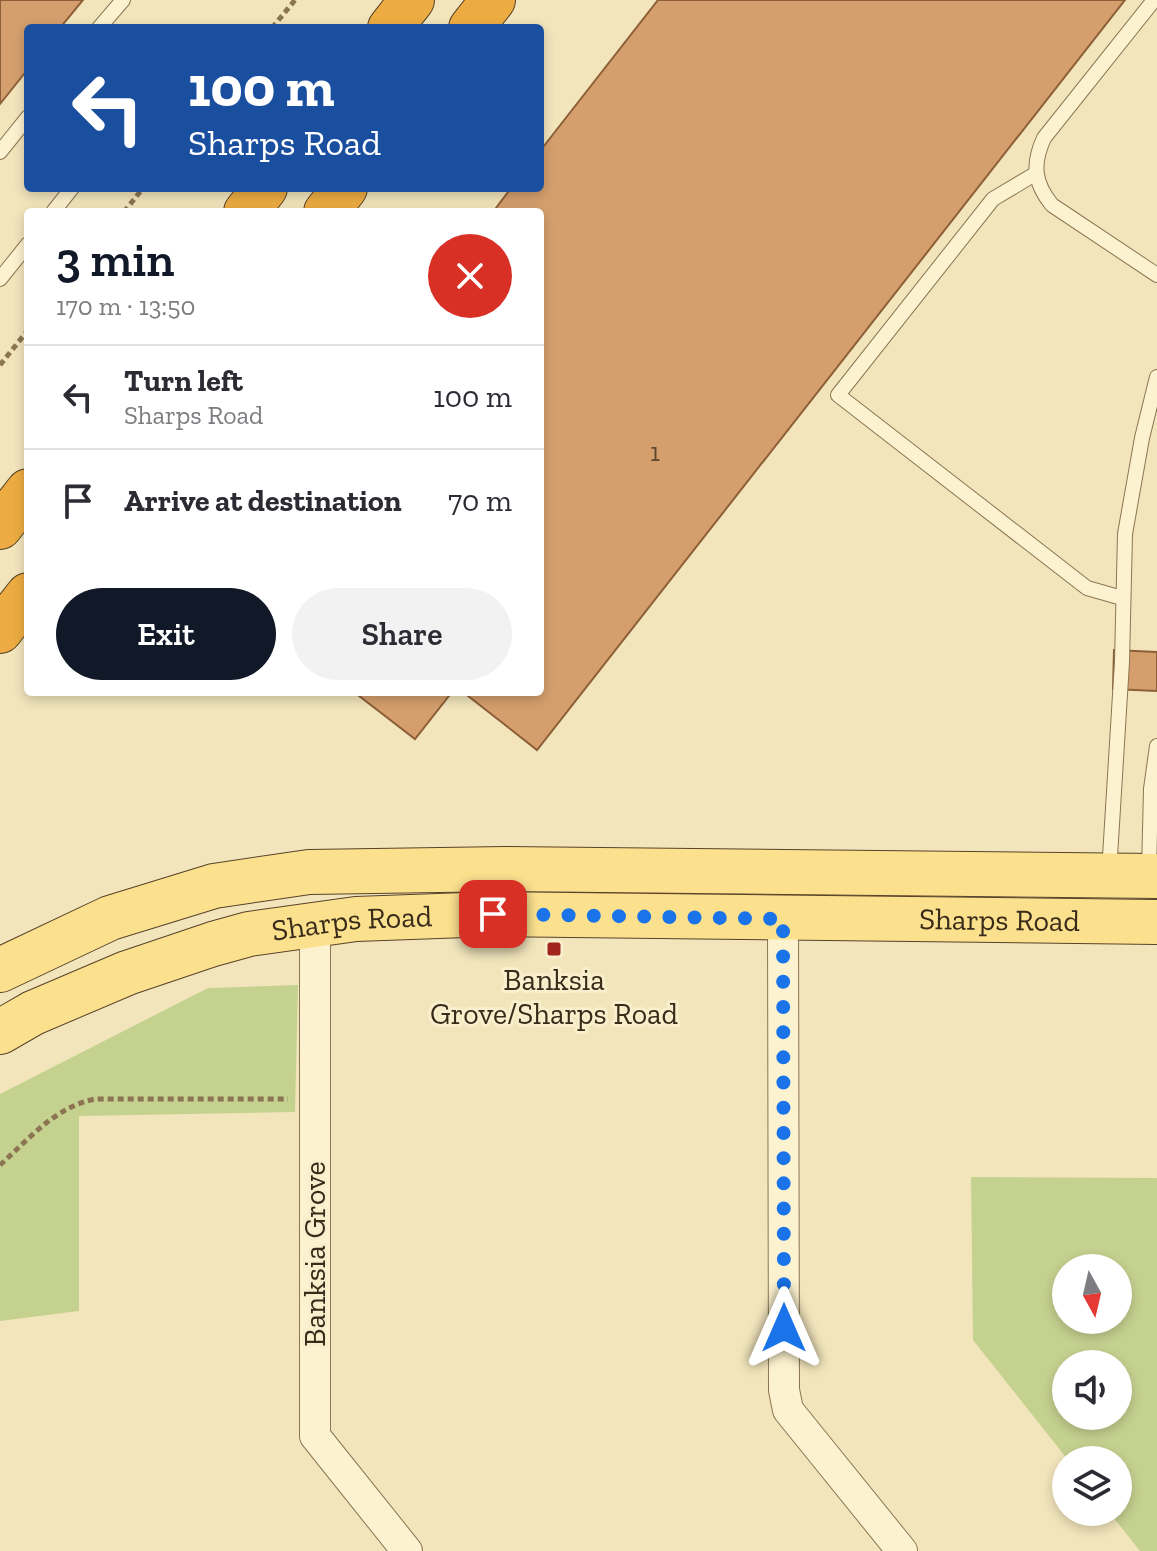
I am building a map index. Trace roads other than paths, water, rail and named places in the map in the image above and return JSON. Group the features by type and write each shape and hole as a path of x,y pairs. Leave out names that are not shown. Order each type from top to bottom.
{"highway":[{"path":"393,24 412,0"},
{"path":"474,24 493,0"},
{"path":"249,208 262,192"},
{"path":"329,208 342,192"},
{"path":"0,527 24,496"},
{"path":"0,631 24,600"}],"main road":[{"name":"Sharps Road","path":"0,970 110,918 214,886 309,872 505,869 1134,899"},
{"name":"Sharps Road","path":"0,1032 33,1013 127,973 249,934 315,924 396,917 493,914 783,919 1134,899"}],"street":[{"path":"783,919 784,1390 788,1410 902,1551"},
{"name":"Banksia Grove","path":"315,924 315,1436 407,1551"}],"lane":[{"path":"102,24 123,0"},
{"path":"1154,0 1044,138 1036,155 1035,174 1041,192 1052,205 1157,275"},
{"path":"0,152 24,122"},
{"path":"1035,174 993,199 838,395 1087,588 1122,598"},
{"path":"56,208 69,192"},
{"path":"0,279 24,249"},
{"path":"1134,899 1122,662 1122,598 1125,534 1142,438 1157,377"},
{"path":"1134,899 1157,746"}],"place":[{"name":"Banksia Grove/Sharps Road","path":"554,949"}]}
